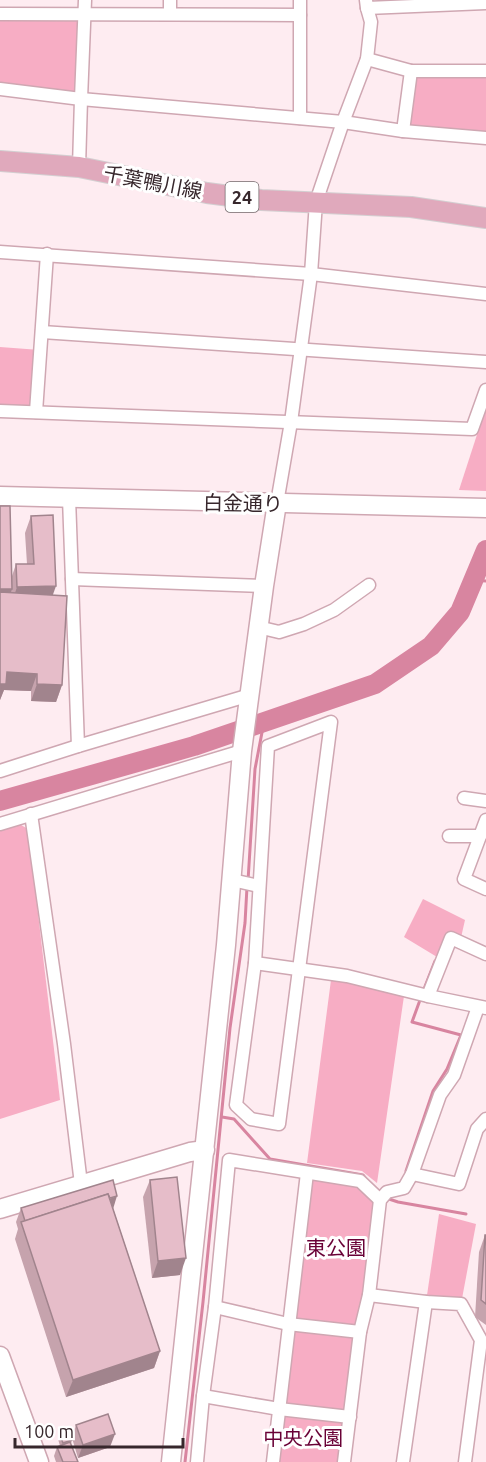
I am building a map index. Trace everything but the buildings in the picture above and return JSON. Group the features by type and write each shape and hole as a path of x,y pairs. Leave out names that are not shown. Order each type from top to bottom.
{"main road":[{"name":"千葉鴨川線","path":"0,161 79,167 207,193 261,200 411,207 486,218"}],"street":[{"path":"79,167 85,0"},
{"path":"170,0 170,14"},
{"path":"300,0 300,118"},
{"path":"171,1462 232,880 242,751 264,586 301,349 311,274 316,202 367,59 371,22 366,4 486,3"},
{"path":"0,14 300,15"},
{"path":"367,59 411,71 486,71"},
{"path":"403,130 411,71"},
{"path":"0,89 81,99 300,118 486,138"},
{"path":"0,252 311,274 486,294"},
{"path":"36,412 47,254"},
{"path":"42,332 486,362"},
{"path":"0,411 472,429 486,390"},
{"name":"白金通り","path":"0,496 486,508"},
{"path":"69,498 78,746"},
{"path":"72,579 264,586"},
{"path":"258,627 279,632 304,624 334,610 369,585"},
{"path":"0,771 250,695"},
{"path":"331,722 279,1124 251,1119 236,1105 255,963 268,746 331,722"},
{"path":"0,824 242,751"},
{"path":"464,798 486,801"},
{"path":"31,814 64,1044 81,1185"},
{"path":"486,820 464,879 486,889"},
{"path":"449,836 480,836"},
{"path":"467,872 486,880"},
{"path":"232,880 259,886"},
{"path":"428,996 451,938 486,954"},
{"path":"255,963 347,976 482,1007 454,1075 440,1095 412,1174 404,1188 387,1192 380,1200 369,1295 360,1332 344,1462"},
{"path":"412,1174 459,1184 477,1129 486,1119"},
{"path":"0,1209 190,1152 205,1150"},
{"path":"197,1462 229,1160 360,1181 380,1200"},
{"path":"273,1462 307,1173"},
{"path":"369,1295 461,1304 482,1340 465,1462"},
{"path":"403,1462 426,1302"},
{"path":"215,1307 288,1324 360,1332"},
{"path":"0,1356 39,1462"},
{"path":"203,1396 279,1409 350,1417"}],"green space":[{"path":"85,13 81,99 0,89 0,14"},
{"path":"486,75 486,134 411,127 408,123 416,77"},
{"path":"0,347 40,350 36,412 0,411"},
{"path":"486,407 486,491 459,490"},
{"path":"21,825 28,829 60,1100 0,1119 0,831"},
{"path":"423,899 465,920 460,942 451,938 442,960 404,937"},
{"path":"331,980 404,996 377,1183 362,1171 307,1163"},
{"path":"307,1173 360,1181 380,1200 344,1462 273,1462"},
{"path":"439,1214 476,1224 461,1304 426,1302"}],"waterway":[{"path":"0,801 194,746 375,684 431,646 460,612 486,550"},
{"path":"473,580 486,581"},
{"path":"248,881 255,769 264,722"},
{"path":"185,1462 230,1028 245,923 247,887"},
{"path":"424,989 435,961"},
{"path":"406,1171 433,1091 447,1069 461,1035 412,1022 420,1000"},
{"path":"222,1117 234,1119 270,1159 363,1175 366,1179"},
{"path":"389,1199 466,1214"}],"park label":[{"name":"東公園","path":"336,1247"},
{"name":"中央公園","path":"303,1437"}]}
